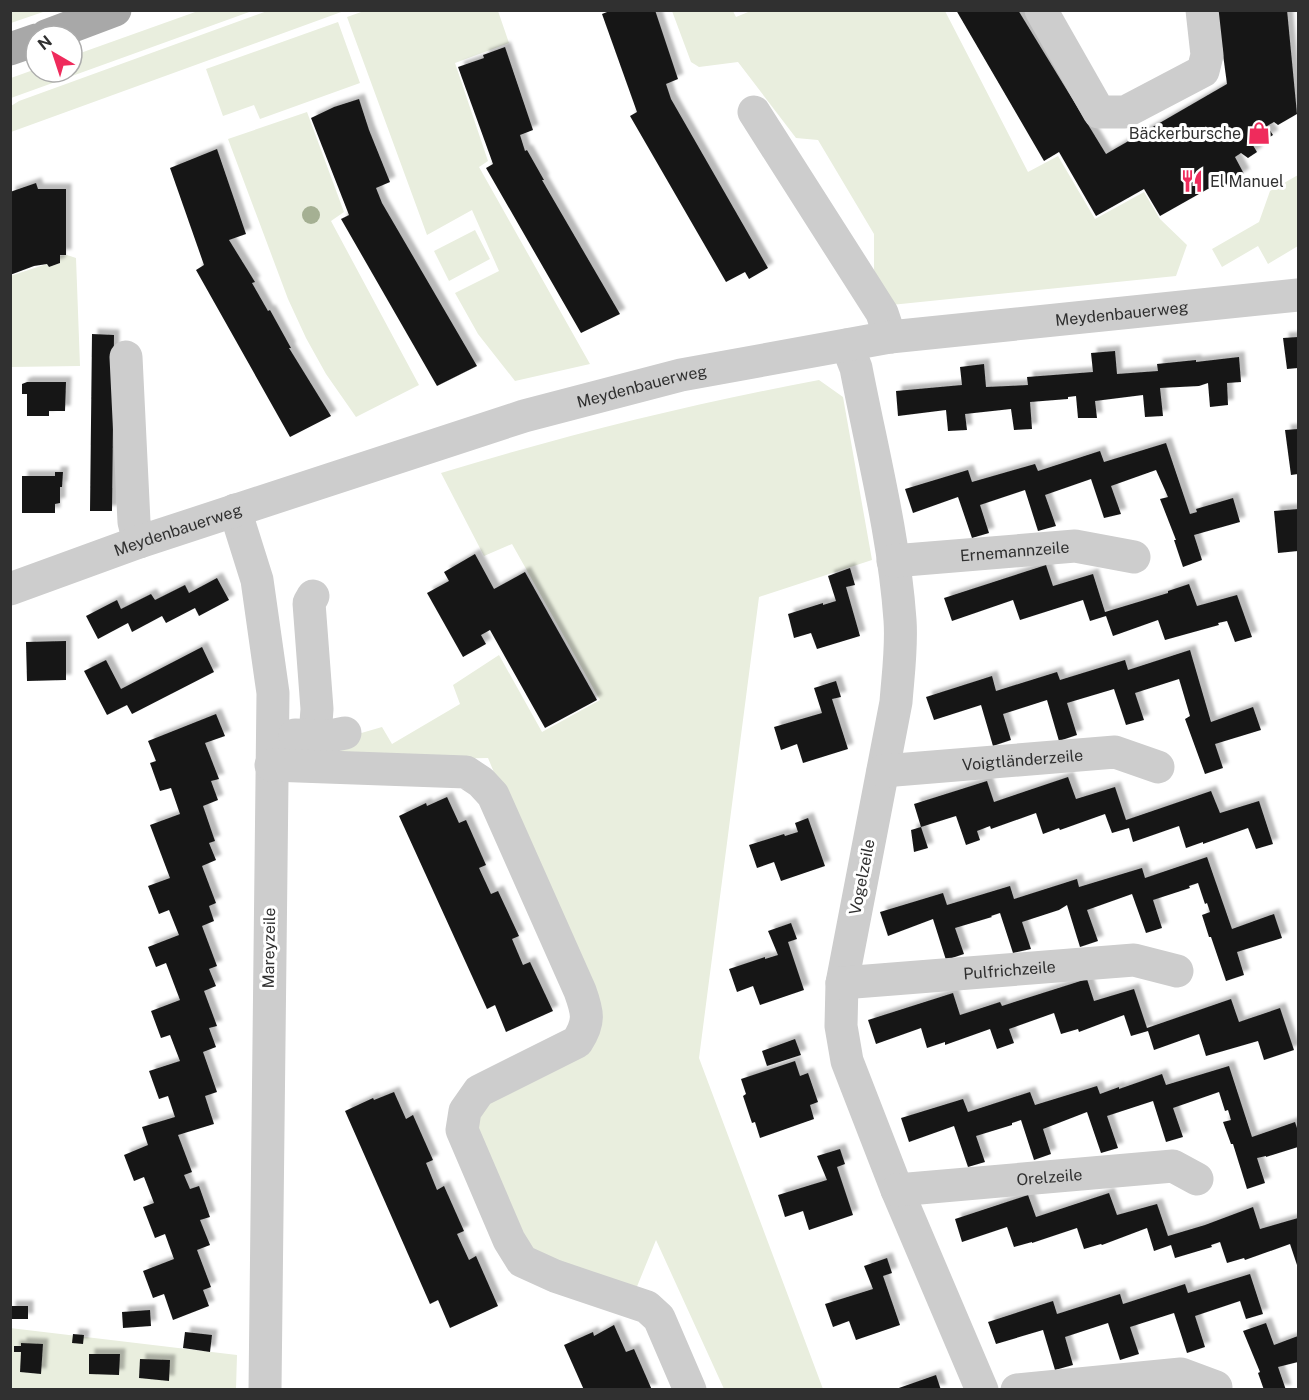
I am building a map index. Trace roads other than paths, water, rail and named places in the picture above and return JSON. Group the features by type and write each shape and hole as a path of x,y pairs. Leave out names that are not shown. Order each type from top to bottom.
{"main road":[{"path":"78,24 116,10"}],"street":[{"path":"1041,10 1099,112 1125,112 1203,71 1207,55 1202,10"},
{"path":"754,112 882,313 890,337"},
{"name":"Meydenbauerweg","path":"10,588 139,542 524,416 681,375 890,337 1299,295"},
{"name":"Vogelzeile","path":"847,345 856,368 893,561 900,622 900,665 896,702 842,983 841,1026 847,1060 897,1190 982,1389"},
{"path":"126,357 134,522 139,542"},
{"name":"Mareyzeile","path":"235,510 257,580 273,693 265,1389"},
{"name":"Ernemannzeile","path":"893,561 1075,546 1134,557"},
{"path":"272,749 330,735 317,709 309,603 313,596"},
{"path":"272,749 466,772 481,782 493,795 580,991 587,1011 586,1028 577,1042 479,1090 465,1111 462,1130 509,1240 522,1261 555,1276 647,1307 659,1318 690,1389"},
{"name":"Voigtländerzeile","path":"883,771 1115,752 1158,767"},
{"name":"Pulfrichzeile","path":"842,983 1134,960 1177,970"},
{"name":"Orelzeile","path":"897,1190 1173,1166 1197,1179"},
{"path":"1017,1389 1181,1374 1216,1388"}],"place":[{"name":"Bäckerbursche","path":"1259,133"},
{"name":"El Manuel","path":"1192,181"}]}
